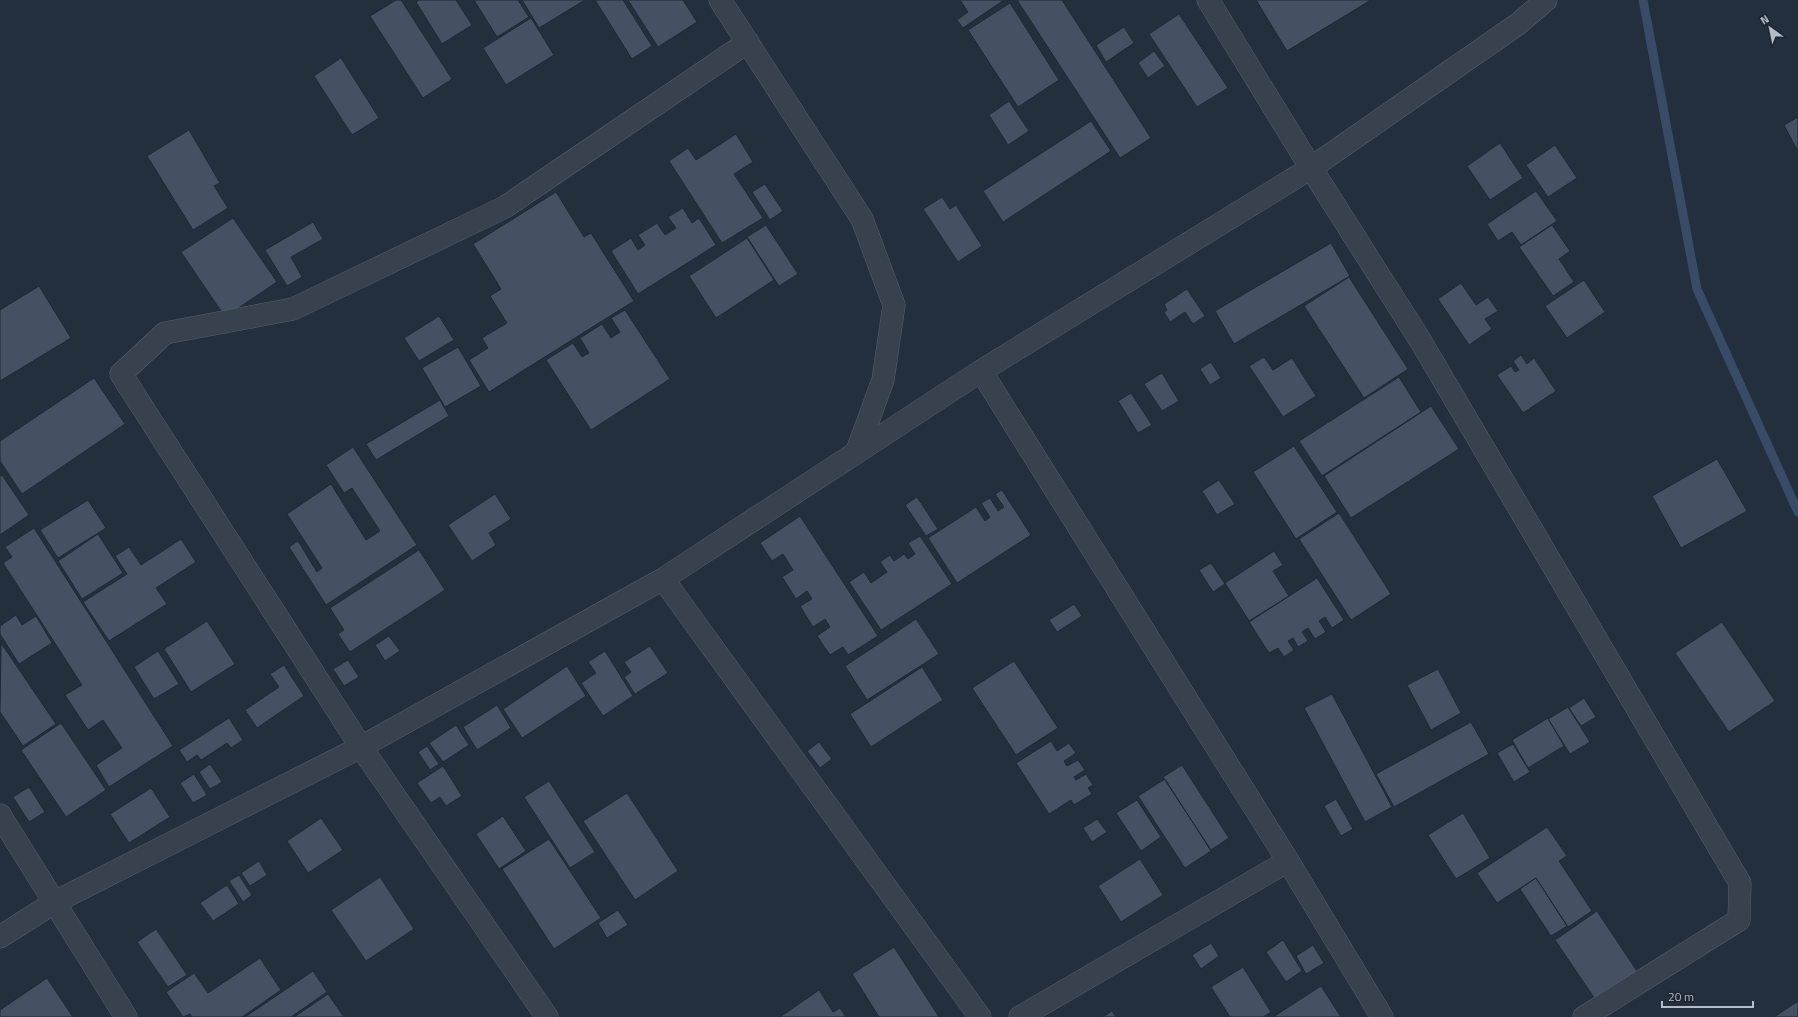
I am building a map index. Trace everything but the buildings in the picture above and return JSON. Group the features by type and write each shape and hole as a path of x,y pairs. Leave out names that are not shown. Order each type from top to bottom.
{"street":[{"path":"720,0 862,219 894,305 883,380 858,451"},
{"path":"1208,0 1311,168 1420,340 1740,883 1739,920 1584,1017"},
{"path":"0,937 55,902 361,747 663,579 981,371 1311,168 1518,24 1546,0"},
{"path":"547,1017 361,747 121,374 165,333 293,309 505,207 748,42"},
{"path":"981,371 1288,861 1382,1017"},
{"path":"663,579 980,1017"},
{"path":"0,815 126,1017"},
{"path":"1020,1017 1288,861"}],"waterway":[{"path":"1643,0 1697,289 1798,512"}]}
